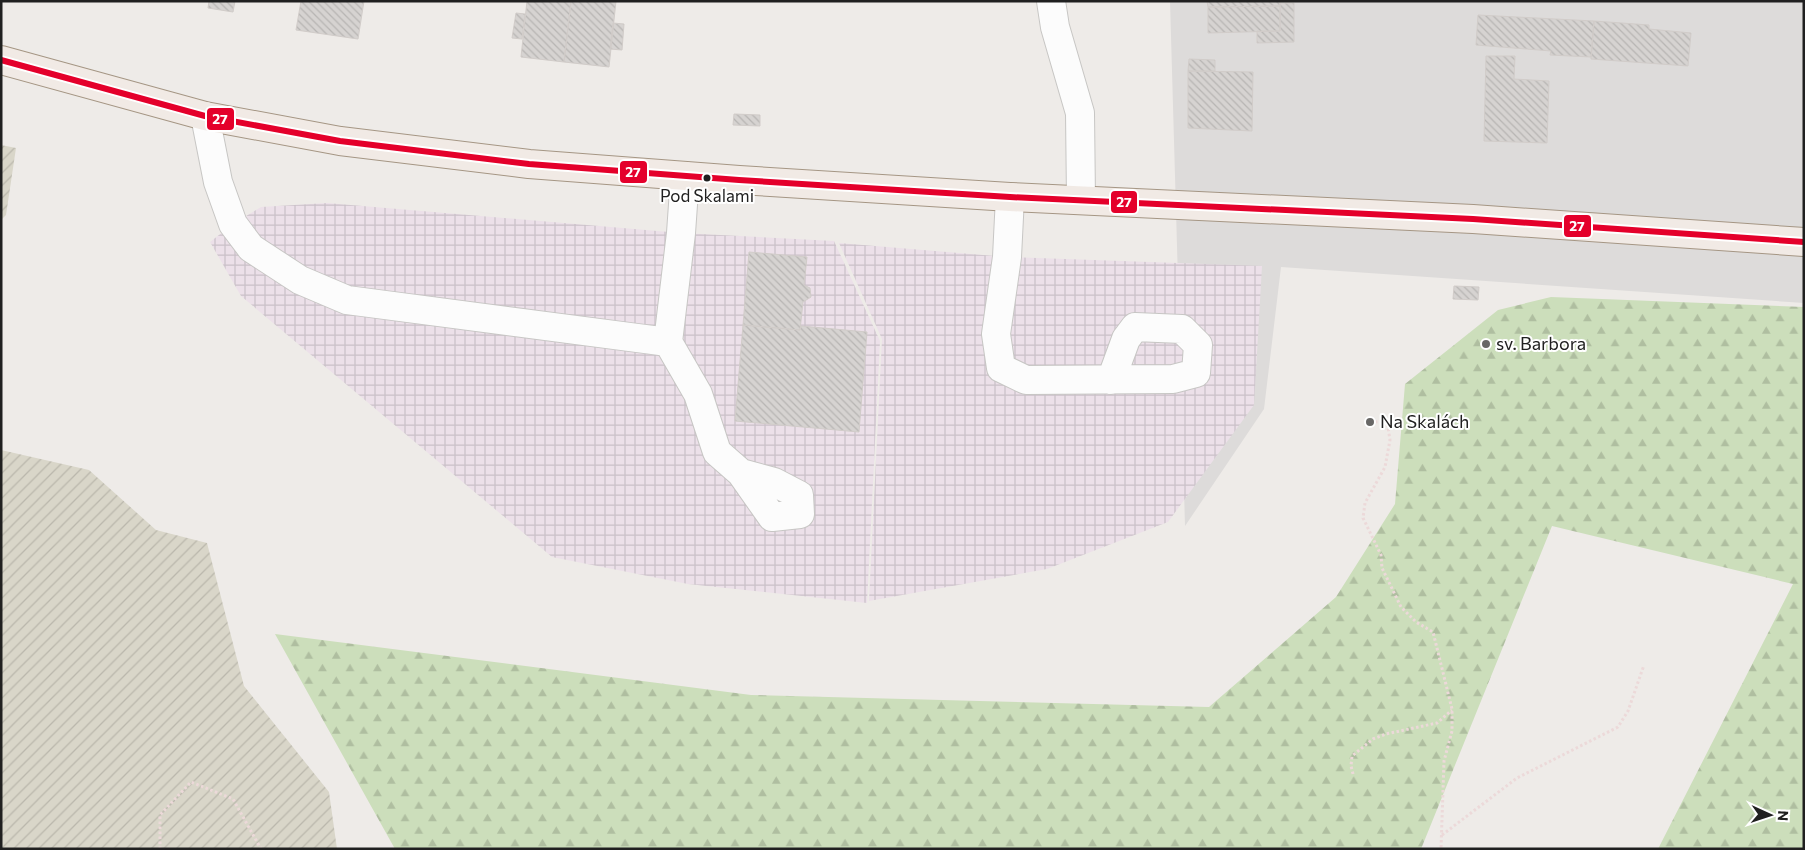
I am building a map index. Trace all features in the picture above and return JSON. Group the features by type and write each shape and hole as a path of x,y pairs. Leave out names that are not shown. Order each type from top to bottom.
{"main road":[{"path":"1,60 205,116 359,143 529,164 1010,197 1473,218 1804,242"}],"street":[{"path":"1051,1 1055,27 1080,113 1081,200"},
{"path":"205,116 218,182 233,224 251,248 300,280 347,300 668,342"},
{"path":"684,176 681,233 668,342 698,394 717,452 741,473"},
{"path":"1010,197 1007,257 996,334 1001,368 1026,380 1111,380"}],"path":[{"path":"1375,422 1387,421 1390,440 1386,467 1365,503 1363,518 1381,555 1382,568 1401,607 1416,622 1432,632 1452,709 1452,731 1444,761 1441,849"},
{"path":"1441,835 1517,778 1618,728 1628,711 1644,665"},
{"path":"1353,774 1351,766 1352,756 1373,739 1386,734 1437,724 1452,709"},
{"path":"160,849 160,815 191,782 233,799 261,849"}],"shaded area":[{"path":"1170,1 1804,1 1804,303 1281,267 1264,409 1185,526"},
{"path":"1,145 16,148 6,215 1,220"},
{"path":"327,203 681,233 834,241 880,341 867,603 688,584 552,557 241,296 210,242 233,224 261,207"},
{"path":"839,243 1007,257 1262,266 1254,405 1168,522 1047,569 869,601 882,339"},
{"path":"1,450 89,470 156,530 207,543 244,686 329,792 337,849 1,849"}],"green space":[{"path":"1551,297 1804,307 1804,849 1658,849 1793,584 1552,526 1421,849 395,849 275,634 751,695 1209,707 1336,597 1395,504 1405,384 1498,310"}],"building":[{"path":"209,1 235,1 233,12 208,8"},
{"path":"301,1 364,1 358,39 296,30"},
{"path":"527,1 571,1 564,62 521,57"},
{"path":"571,1 616,1 609,67 564,62"},
{"path":"1207,1 1280,1 1280,6 1208,7"},
{"path":"1280,3 1294,3 1294,42 1257,43 1257,31 1280,31"},
{"path":"1280,6 1280,31 1208,33 1208,7"},
{"path":"516,13 525,14 522,39 512,38"},
{"path":"1478,15 1594,21 1591,57 1550,55 1551,51 1476,45"},
{"path":"1594,21 1649,25 1649,29 1691,33 1688,66 1591,59"},
{"path":"613,23 624,24 622,50 610,49"},
{"path":"1486,56 1515,56 1514,79 1549,81 1547,143 1484,141"},
{"path":"1189,59 1215,60 1215,71 1188,71"},
{"path":"1188,71 1253,72 1252,131 1188,128"},
{"path":"734,114 760,115 760,126 733,125"},
{"path":"749,252 807,257 804,285 810,288 811,297 803,302 800,330 743,325"},
{"path":"1454,286 1479,287 1478,300 1453,299"},
{"path":"743,325 800,330 801,326 867,332 859,432 735,421"}],"transit line":[{"name":"27","path":"1,60 205,116 340,141 529,164 739,180 1010,197 1473,219 1804,242"}],"place":[{"name":"Pod Skalami","path":"707,178"},
{"name":"sv. Barbora","path":"1486,344"},
{"name":"Na Skalách","path":"1370,422"}]}
